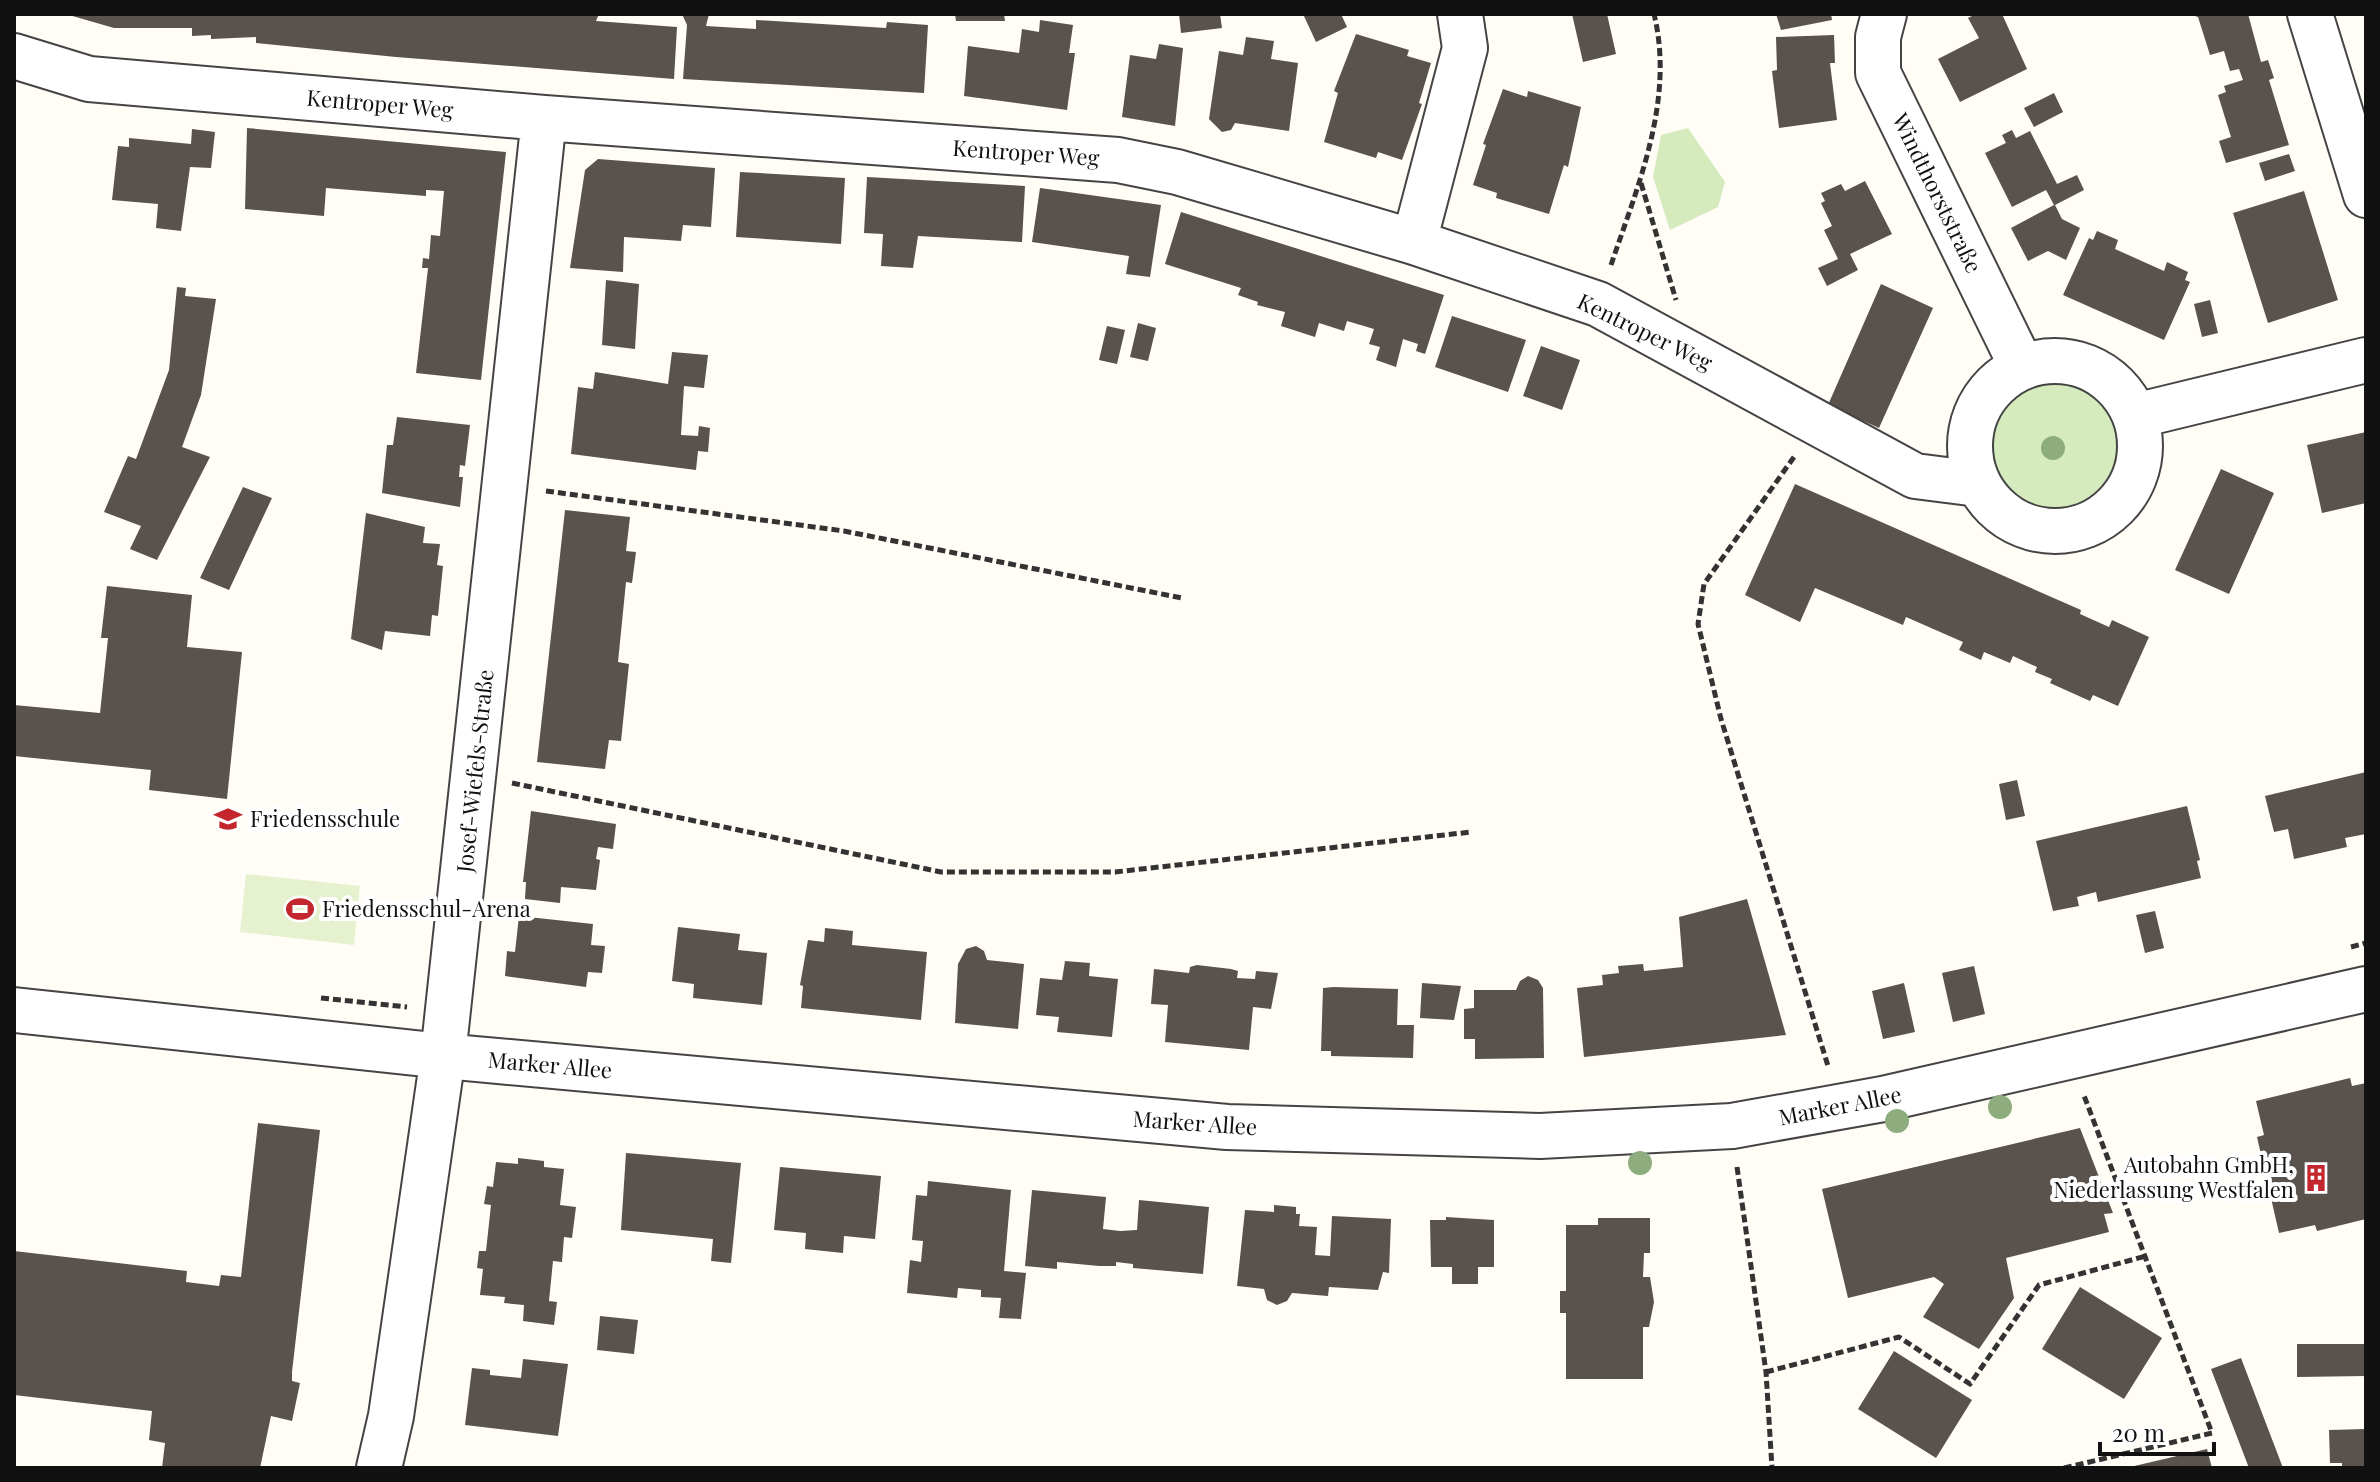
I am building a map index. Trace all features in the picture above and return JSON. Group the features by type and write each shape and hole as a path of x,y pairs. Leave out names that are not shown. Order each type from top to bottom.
{"street":[{"path":"1414,242 1465,48 1460,14"},
{"name":"Windthorststraße","path":"1884,14 1878,37 1878,73 2022,367"},
{"path":"2310,14 2366,195"},
{"name":"Kentroper Weg","path":"14,56 89,79 544,118 1118,160 1177,172 1414,242 1598,304 1915,476 1978,484"},
{"name":"Josef-Wiefels-Straße","path":"379,1468 391,1416 443,1056 476,776 544,118"},
{"path":"2135,416 2366,360"},
{"path":"2060,361 2082,365 2102,375 2119,389 2135,416 2141,450 2136,472 2115,507 2098,519 2059,531 2039,529 2017,522 1998,508 1978,484 1970,447 1973,424 1982,403 1997,384 2022,367 2060,361"},
{"name":"Marker Allee","path":"14,1010 443,1056 1227,1127 1540,1136 1732,1126 1883,1099 2366,989"}],"path":[{"path":"1598,304 1641,182 1661,85 1654,14"},
{"path":"1641,182 1679,312 1679,346"},
{"path":"1818,425 1704,584 1698,624 1721,719 1829,1067"},
{"path":"505,486 844,531 1182,598"},
{"path":"476,776 941,872 1115,872 1471,832"},
{"path":"2064,1468 2212,1433 2080,1085"},
{"path":"1732,1126 1766,1372 1772,1468"},
{"path":"1766,1372 1899,1337 1970,1384 2039,1285 2146,1256"}],"green space":[{"path":"1688,128 1725,182 1718,207 1670,230 1653,177 1661,135"},
{"path":"2057,377 2083,382 2105,397 2120,419 2125,445 2120,471 2105,493 2083,508 2057,513 2031,508 2009,493 1994,471 1989,445 1994,419 2009,397 2031,382"},
{"name":"Friedensschul-Arena","path":"246,874 360,886 354,945 240,932"}],"building":[{"path":"599,14 596,21 677,27 674,79 256,43 256,37 211,39 211,35 192,36 192,28 114,28 69,15"},
{"path":"682,14 709,14 706,26 756,29 756,20 886,28 887,22 928,25 924,93 683,79 687,25"},
{"path":"955,14 1004,14 1005,21 956,21"},
{"path":"1179,14 1220,14 1222,28 1181,33"},
{"path":"1303,14 1341,14 1347,27 1316,42"},
{"path":"1572,14 1607,14 1616,54 1583,62"},
{"path":"1776,14 1831,14 1832,20 1781,30"},
{"path":"1976,14 2002,14 2027,69 1960,102 1938,59 1979,38 1968,18"},
{"path":"2189,14 2248,14 2261,62 2268,60 2274,78 2269,80 2289,145 2226,163 2219,141 2231,137 2218,95 2226,92 2224,86 2243,80 2239,69 2230,71 2224,51 2210,55 2198,17"},
{"path":"1040,20 1073,25 1069,53 1075,53 1067,110 964,96 968,46 1019,53 1022,29 1039,32"},
{"path":"1356,34 1409,50 1407,56 1431,63 1419,103 1422,104 1402,160 1378,152 1376,158 1324,142 1338,93 1334,91"},
{"path":"1834,35 1835,63 1830,63 1837,120 1779,128 1772,71 1777,70 1776,37"},
{"path":"1246,37 1274,41 1271,59 1298,63 1289,131 1235,123 1231,130 1222,132 1209,119 1219,51 1243,55"},
{"path":"1159,44 1183,48 1175,126 1122,117 1130,55 1156,59"},
{"path":"1503,89 1527,97 1528,91 1581,107 1568,167 1564,165 1549,214 1496,198 1497,193 1473,185 1486,145 1483,144"},
{"path":"2054,93 2063,112 2034,127 2024,108"},
{"path":"247,128 506,152 481,380 416,373 428,268 422,268 423,258 429,259 431,235 440,236 444,191 426,190 426,196 326,188 324,216 245,209"},
{"path":"192,129 215,132 211,168 190,167 181,231 156,228 158,204 112,200 118,146 129,147 129,138 191,144"},
{"path":"2012,130 2016,138 2030,131 2057,184 2077,175 2084,190 2055,205 2062,219 2080,228 2066,260 2048,251 2028,261 2011,228 2054,205 2046,190 2012,207 1985,153 2006,143 2002,135"},
{"path":"2289,154 2295,171 2265,181 2259,163"},
{"path":"598,159 715,168 711,227 683,225 681,241 624,237 623,272 570,268 585,170"},
{"path":"740,172 845,178 841,244 736,237"},
{"path":"867,177 1025,186 1022,242 918,236 913,268 881,266 883,234 864,233"},
{"path":"1865,181 1892,234 1850,254 1858,270 1827,286 1818,268 1838,259 1824,230 1832,226 1821,203 1825,201 1821,193 1841,184 1845,191"},
{"path":"1040,188 1161,205 1150,277 1126,274 1129,256 1032,242"},
{"path":"2304,191 2338,300 2268,323 2233,213"},
{"path":"1181,212 1444,295 1425,354 1416,351 1418,344 1403,339 1396,367 1376,360 1380,347 1369,344 1374,329 1347,321 1344,331 1319,323 1315,337 1281,326 1285,312 1257,305 1258,302 1238,295 1241,288 1165,264"},
{"path":"2097,231 2118,240 2115,249 2164,271 2167,262 2188,272 2185,280 2190,282 2164,340 2063,295 2089,238 2093,240"},
{"path":"606,280 639,284 635,349 602,345"},
{"path":"1881,284 1933,308 1879,428 1828,405"},
{"path":"177,287 186,288 185,296 216,299 201,395 182,447 210,457 157,560 130,549 141,526 104,512 128,456 136,459 169,370"},
{"path":"2210,300 2218,333 2202,337 2194,304"},
{"path":"1452,316 1526,340 1508,392 1435,367"},
{"path":"1138,323 1156,328 1148,361 1130,357"},
{"path":"1107,326 1125,330 1117,364 1099,360"},
{"path":"1541,346 1580,360 1562,410 1523,396"},
{"path":"672,352 708,355 704,388 684,386 681,435 698,436 699,426 710,428 708,452 698,451 696,470 571,454 578,387 593,389 595,372 668,384"},
{"path":"397,417 470,425 465,466 460,465 459,477 463,477 460,507 382,493 387,445 393,445"},
{"path":"2366,432 2366,503 2322,513 2307,445"},
{"path":"2221,469 2274,493 2229,594 2175,570"},
{"path":"1795,484 2081,610 2080,614 2109,627 2112,620 2149,637 2118,706 2093,695 2090,701 2050,683 2052,679 2035,672 2037,667 2013,656 2010,663 1984,652 1981,660 1959,650 1963,642 1906,617 1903,625 1815,588 1800,622 1745,595"},
{"path":"243,487 272,498 229,590 200,578"},
{"path":"565,510 630,517 626,551 636,552 632,583 626,582 618,662 629,664 621,741 609,740 605,769 537,762"},
{"path":"366,513 425,527 423,543 440,544 437,565 443,566 438,616 432,615 430,636 385,631 382,650 351,639"},
{"path":"107,586 192,595 187,647 242,652 227,799 149,790 151,770 14,756 14,705 100,713 108,638 101,638"},
{"path":"2366,772 2366,834 2345,838 2347,847 2294,859 2288,829 2274,832 2265,796"},
{"path":"2017,780 2025,816 2006,820 1999,784"},
{"path":"2187,806 2200,860 2197,861 2201,878 2098,902 2096,892 2077,897 2079,906 2053,911 2036,841"},
{"path":"531,811 616,824 613,849 598,847 596,859 600,860 596,890 561,887 560,903 525,899 526,882 523,882"},
{"path":"1747,899 1786,1035 1584,1057 1577,988 1603,985 1602,975 1619,973 1618,966 1643,964 1644,971 1683,967 1679,917"},
{"path":"2155,911 2164,948 2145,953 2136,915"},
{"path":"519,916 593,924 591,945 605,946 602,973 588,972 586,987 505,976 507,951 515,952"},
{"path":"678,927 740,934 738,950 767,953 762,1005 693,998 694,984 672,981"},
{"path":"825,928 853,931 852,945 927,952 921,1020 801,1008 803,986 800,985 808,940 824,942"},
{"path":"976,946 984,951 987,960 1024,964 1018,1029 955,1023 958,964 966,949"},
{"path":"1065,961 1090,963 1089,976 1118,979 1112,1037 1057,1032 1059,1017 1036,1015 1040,978 1062,980"},
{"path":"1197,965 1238,971 1237,978 1255,979 1256,971 1278,973 1271,1009 1253,1007 1249,1050 1165,1042 1168,1005 1151,1004 1154,969 1189,973 1190,967"},
{"path":"1974,966 1985,1014 1953,1022 1942,973"},
{"path":"1528,976 1538,980 1543,988 1544,1058 1475,1059 1475,1039 1464,1039 1464,1009 1474,1008 1474,990 1516,990 1520,981"},
{"path":"1422,983 1461,986 1454,1020 1420,1018"},
{"path":"1904,983 1915,1032 1883,1039 1872,991"},
{"path":"1323,988 1398,989 1397,1025 1414,1025 1413,1058 1331,1056 1331,1051 1321,1051"},
{"name":"Autobahn GmbH, Niederlassung Westfalen","path":"2350,1078 2352,1086 2366,1083 2366,1219 2317,1231 2315,1225 2279,1233 2257,1137 2264,1135 2256,1101"},
{"path":"258,1123 320,1130 292,1372 292,1381 300,1383 292,1421 271,1416 260,1468 162,1468 165,1443 149,1440 152,1411 14,1395 14,1251 187,1271 186,1282 219,1286 221,1275 241,1277"},
{"path":"2080,1128 2113,1213 2104,1214 2109,1232 2006,1258 2014,1298 1979,1349 1923,1317 1944,1284 1934,1277 1848,1298 1822,1189"},
{"path":"626,1153 741,1163 731,1263 711,1261 713,1239 621,1230"},
{"path":"518,1158 544,1161 544,1167 564,1169 560,1205 576,1207 572,1238 564,1237 562,1262 553,1261 549,1301 557,1302 554,1325 523,1321 524,1305 504,1303 505,1297 480,1295 483,1269 477,1268 479,1251 486,1251 491,1205 484,1204 487,1186 493,1187 496,1162 518,1164"},
{"path":"780,1167 881,1176 875,1239 844,1236 843,1253 805,1249 806,1233 774,1230"},
{"path":"928,1181 1011,1190 1004,1271 1026,1273 1021,1319 999,1318 1001,1298 981,1297 981,1290 958,1288 957,1298 907,1293 910,1260 921,1262 923,1241 912,1240 916,1195 927,1196"},
{"path":"1032,1190 1106,1197 1103,1229 1120,1231 1137,1230 1139,1200 1209,1207 1203,1274 1133,1268 1133,1264 1116,1262 1116,1266 1099,1266 1057,1262 1057,1269 1025,1266"},
{"path":"1274,1205 1296,1207 1296,1214 1300,1214 1299,1226 1317,1227 1315,1255 1330,1256 1332,1216 1391,1219 1389,1273 1383,1272 1378,1290 1329,1287 1328,1296 1292,1293 1287,1301 1277,1305 1267,1300 1264,1289 1237,1286 1245,1210 1274,1212"},
{"path":"1446,1217 1494,1220 1494,1267 1478,1267 1478,1284 1452,1284 1452,1267 1431,1267 1430,1220 1446,1220"},
{"path":"1598,1218 1650,1218 1650,1253 1644,1253 1643,1277 1650,1277 1654,1302 1649,1327 1643,1327 1643,1379 1566,1379 1566,1313 1560,1313 1560,1291 1566,1291 1566,1225 1598,1225"},
{"path":"2080,1287 2162,1338 2124,1399 2042,1349"},
{"path":"600,1316 638,1320 634,1354 597,1350"},
{"path":"2297,1344 2366,1344 2366,1376 2297,1377"},
{"path":"1894,1351 1972,1400 1936,1458 1858,1409"},
{"path":"2241,1358 2283,1468 2249,1468 2211,1369"},
{"path":"523,1359 568,1364 558,1436 465,1425 472,1368 490,1370 490,1375 521,1378"},
{"path":"2366,1429 2366,1468 2342,1468 2342,1463 2330,1463 2329,1430"},
{"path":"2207,1449 2212,1468 2130,1468 2130,1467"}],"place":[{"name":"Friedensschule","path":"228,819"},
{"name":"Friedensschul-Arena","path":"300,909"},
{"name":"Autobahn GmbH, Niederlassung Westfalen","path":"2316,1178"}]}
